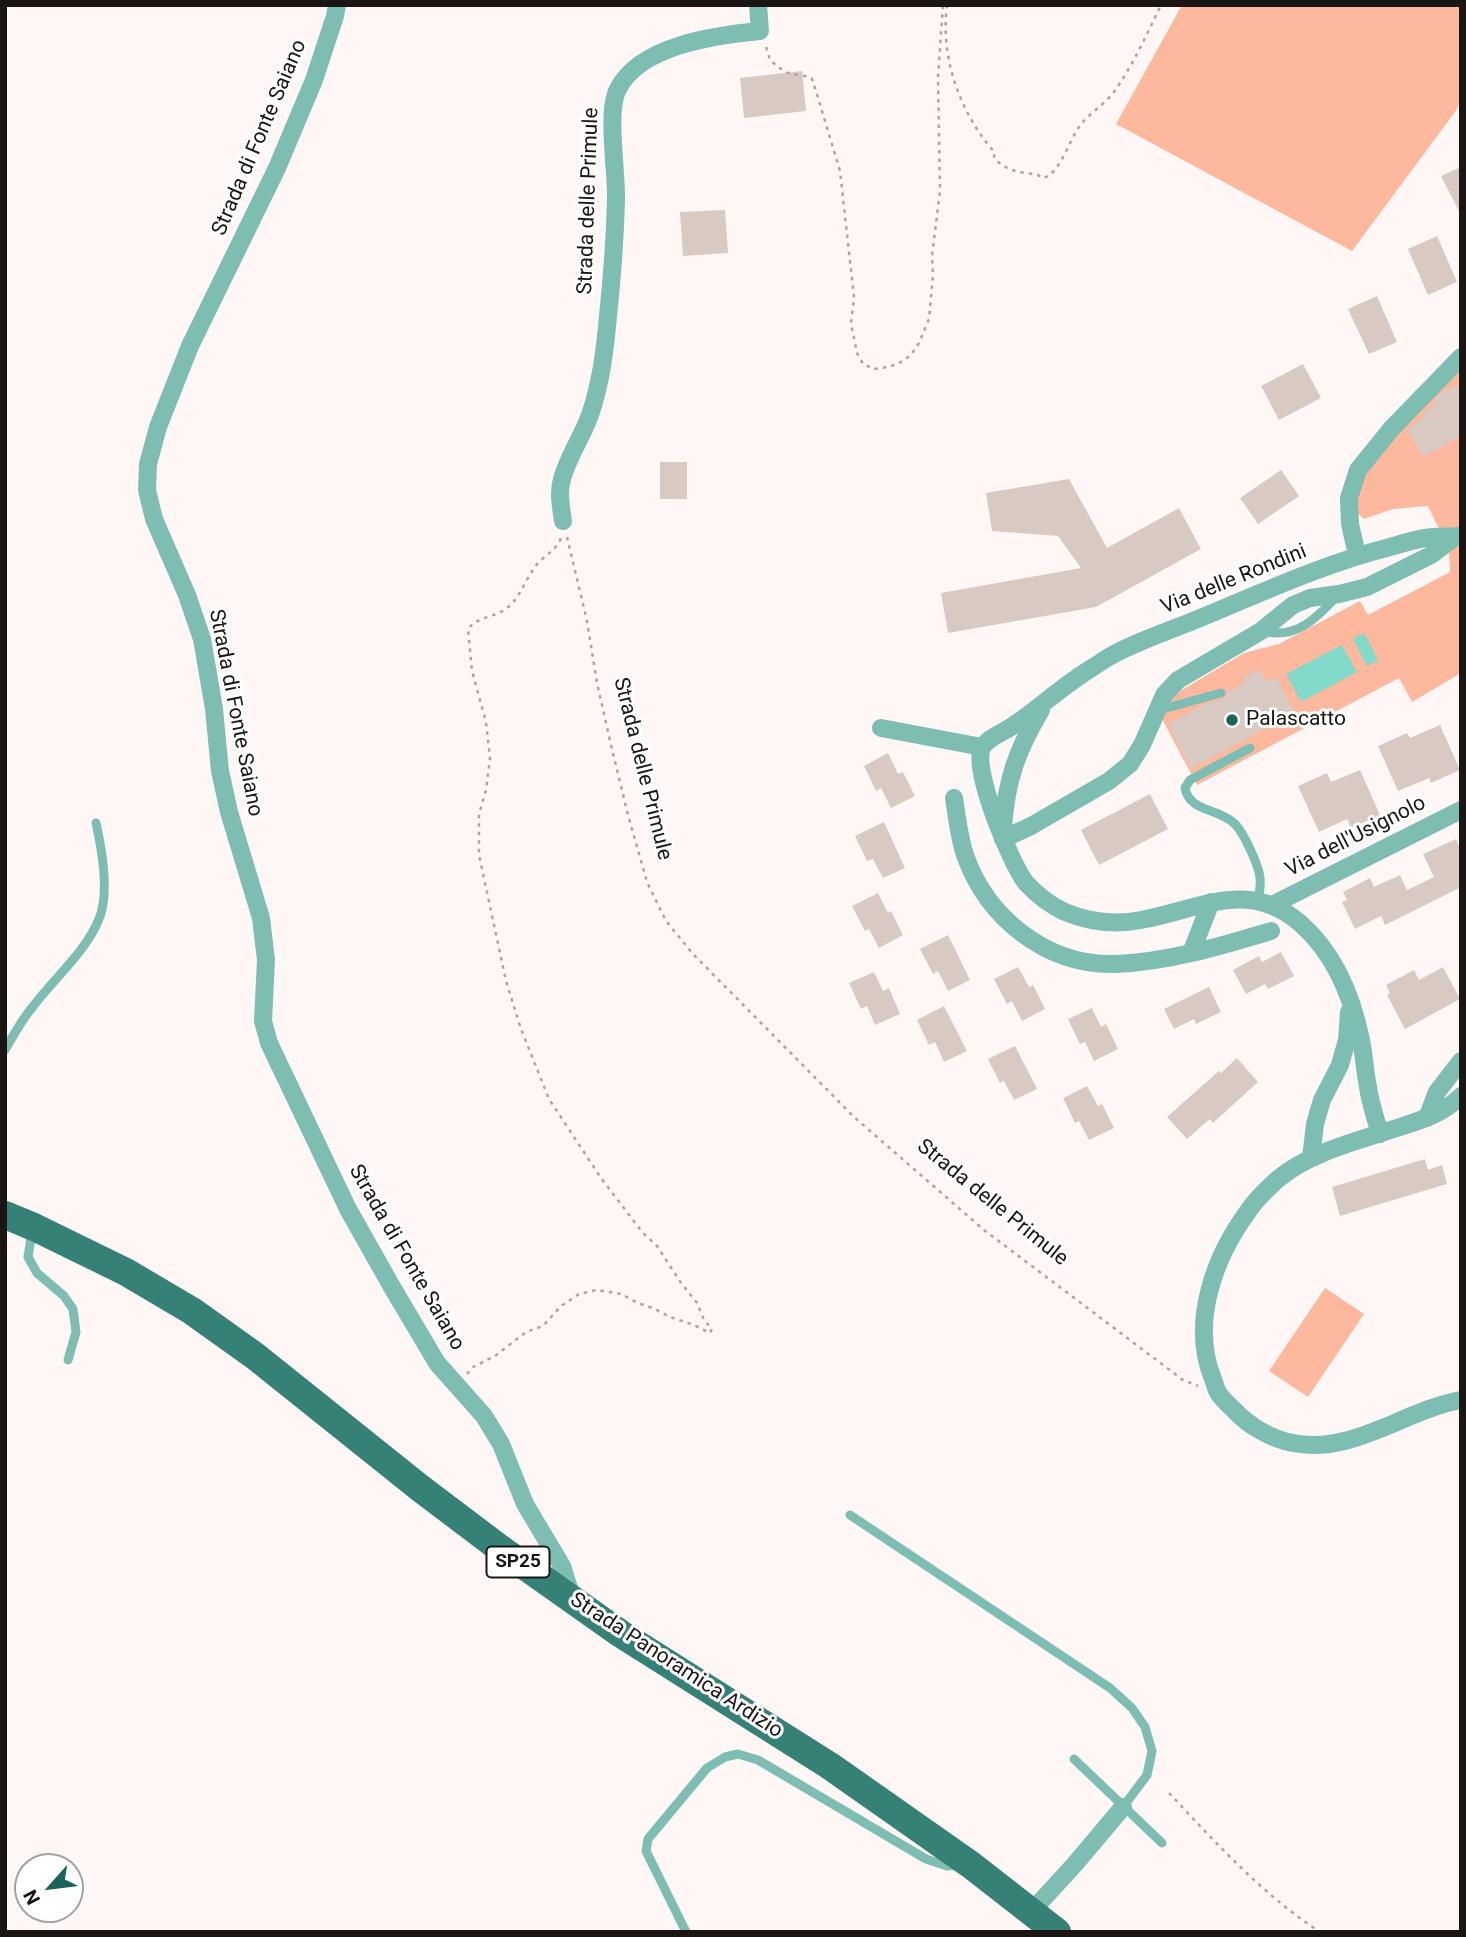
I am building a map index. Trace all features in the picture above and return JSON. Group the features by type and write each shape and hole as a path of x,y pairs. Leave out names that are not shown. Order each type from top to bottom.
{"main road":[{"name":"Strada Panoramica Ardizio","path":"5,1215 126,1272 192,1311 256,1356 420,1488 573,1601 830,1766 971,1865 1057,1932"}],"street":[{"name":"Strada di Fonte Saiano","path":"337,5 314,80 287,143 190,346 158,427 148,464 147,490 153,519 187,595 202,639 214,709 220,771 229,812 261,918 266,960 263,1021 269,1043 348,1209 437,1363 484,1416 501,1444 526,1504 562,1566 573,1601"},
{"path":"758,5 760,31"},
{"name":"Strada delle Primule","path":"563,521 559,498 562,478 590,416 601,376 617,197 613,109 617,90 628,74 652,57 720,35 760,31"},
{"path":"1357,555 1350,524 1349,498 1358,470 1392,428 1461,357"},
{"name":"Via delle Rondini","path":"982,747 1111,656 1357,555 1425,538 1458,536"},
{"name":"Via delle Rondini","path":"1044,704 1024,739 1011,772 1004,803 1003,839 1109,781 1130,764 1142,746 1164,695 1178,680 1261,631 1293,605 1310,598 1367,587 1431,555 1458,536"},
{"path":"881,728 982,747 982,775 1012,860 1025,881 1041,897 1062,911 1086,920 1113,923 1141,920 1211,901 1265,903 1300,923 1323,947 1350,998 1380,1134"},
{"path":"954,798 965,855 976,880 993,907 1015,929 1043,947 1076,960 1112,964 1149,961 1191,953 1271,931"},
{"name":"Via dell'Usignolo","path":"1265,903 1461,810"},
{"path":"1191,953 1211,901"},
{"path":"1311,1158 1315,1124 1322,1100 1340,1065 1347,1040 1350,998"},
{"path":"1427,1118 1437,1092 1461,1061"},
{"path":"1458,1101 1427,1118 1311,1158 1280,1178 1249,1209 1224,1251 1208,1294 1203,1332 1208,1366 1219,1394 1240,1416 1263,1433 1293,1443 1325,1444 1361,1436 1441,1403 1461,1400"},
{"path":"1032,1911 1123,1807"}],"lane":[{"path":"1157,710 1221,693"},
{"path":"1250,748 1189,780 1185,788 1186,797 1194,804 1216,811 1235,824 1246,840 1260,877 1265,903"},
{"path":"5,1050 29,1010 88,941 100,918 104,894 102,854 96,823"},
{"path":"34,1227 28,1257 37,1273 64,1296 73,1309 76,1332 68,1360"},
{"path":"850,1515 1110,1688 1132,1708 1145,1727 1152,1751 1147,1775 1123,1807"},
{"path":"686,1932 646,1851 648,1839 707,1768 725,1757 738,1754 758,1760 926,1859 947,1866 971,1865"},
{"path":"1074,1759 1162,1843"}],"path":[{"path":"760,31 770,60 788,73 812,79 841,179 854,297 851,323 858,354 863,364 874,369 889,367 910,356 919,343 929,318 932,256 940,191 938,77 945,5"},
{"path":"945,5 947,56 969,115 995,153 996,161 1007,169 1042,178 1051,175 1057,168 1079,127 1114,91 1135,57 1161,5"},
{"path":"456,1385 473,1367 495,1356 526,1332 543,1326 561,1306 579,1294 597,1290 621,1294 638,1304 710,1333 712,1329 657,1246 643,1233 601,1178 549,1099 509,992 484,883 479,855 479,814 490,758 472,671 468,629 478,620 500,612 517,598 535,567 557,546 561,539 563,521"},
{"name":"Strada delle Primule","path":"563,521 628,815 647,882 666,921 693,954 854,1117 984,1230 1183,1380 1219,1394"},
{"path":"1169,1793 1235,1863 1301,1919 1321,1932"}],"shaded area":[{"path":"1182,5 1461,5 1461,101 1352,251 1116,124"},
{"path":"1461,364 1461,673 1412,702 1399,678 1197,785 1162,719 1169,702 1180,691 1244,653 1279,644 1360,601 1368,615 1450,572 1449,550 1428,506 1393,509 1364,519 1354,510 1360,479 1389,438"},
{"path":"1364,633 1378,660 1367,666 1353,639"},
{"path":"1342,645 1357,672 1301,702 1286,674"},
{"path":"1325,1288 1364,1314 1308,1397 1269,1371"}],"building":[{"path":"802,71 806,111 744,118 740,78"},
{"path":"1461,167 1461,215 1441,176"},
{"path":"725,210 728,253 683,256 680,212"},
{"path":"1437,236 1457,282 1428,295 1408,249"},
{"path":"1377,296 1397,342 1369,354 1348,309"},
{"path":"1303,364 1321,398 1279,420 1261,386"},
{"path":"1461,383 1461,436 1423,457 1407,429 1425,417 1423,413 1436,403 1434,401 1441,393"},
{"path":"660,462 687,462 687,499 660,499"},
{"path":"1281,470 1299,496 1258,524 1240,498"},
{"path":"1069,479 1107,548 1179,508 1201,549 1096,607 948,633 941,593 1081,568 1058,536 992,531 986,493"},
{"name":"Palascatto","path":"1260,669 1267,682 1276,677 1296,715 1191,768 1168,724 1203,705 1225,698 1228,692 1244,683 1241,679"},
{"path":"1440,725 1460,770 1431,783 1429,778 1398,791 1378,746 1407,733 1410,738"},
{"path":"888,753 898,774 903,772 915,796 891,808 881,788 876,791 864,766"},
{"path":"1360,770 1380,815 1351,828 1347,819 1319,832 1298,786 1327,773 1331,782"},
{"path":"1150,794 1168,829 1099,865 1081,830"},
{"path":"884,822 905,868 883,878 873,859 867,861 855,836"},
{"path":"1456,839 1461,851 1461,887 1385,925 1381,916 1355,929 1342,902 1347,900 1343,892 1370,878 1374,887 1400,875 1407,890 1434,877 1423,854"},
{"path":"878,893 903,935 879,948 869,929 865,931 852,906"},
{"path":"948,935 970,980 948,991 938,971 933,974 920,949"},
{"path":"1281,952 1294,976 1268,989 1265,984 1246,994 1233,970 1259,956 1262,962"},
{"path":"1018,967 1029,987 1033,985 1045,1009 1022,1021 1012,1001 1007,1004 994,979"},
{"path":"1443,967 1460,999 1405,1029 1387,995 1390,993 1386,985 1414,970 1419,980"},
{"path":"874,972 883,991 889,988 900,1014 875,1025 867,1006 861,1009 849,983"},
{"path":"1209,987 1221,1012 1196,1024 1194,1019 1174,1029 1164,1009"},
{"path":"944,1006 967,1051 944,1062 935,1042 929,1045 917,1020"},
{"path":"1092,1008 1101,1027 1106,1024 1118,1049 1094,1061 1085,1042 1080,1044 1068,1019"},
{"path":"1015,1046 1037,1089 1014,1100 1004,1081 1000,1083 988,1059"},
{"path":"1237,1058 1258,1082 1213,1123 1210,1119 1187,1139 1167,1117"},
{"path":"1087,1086 1098,1106 1102,1104 1114,1128 1089,1140 1079,1121 1075,1123 1063,1098"},
{"path":"1425,1159 1428,1170 1442,1165 1447,1184 1340,1216 1332,1187"}],"place":[{"name":"Palascatto","path":"1232,720"}]}
